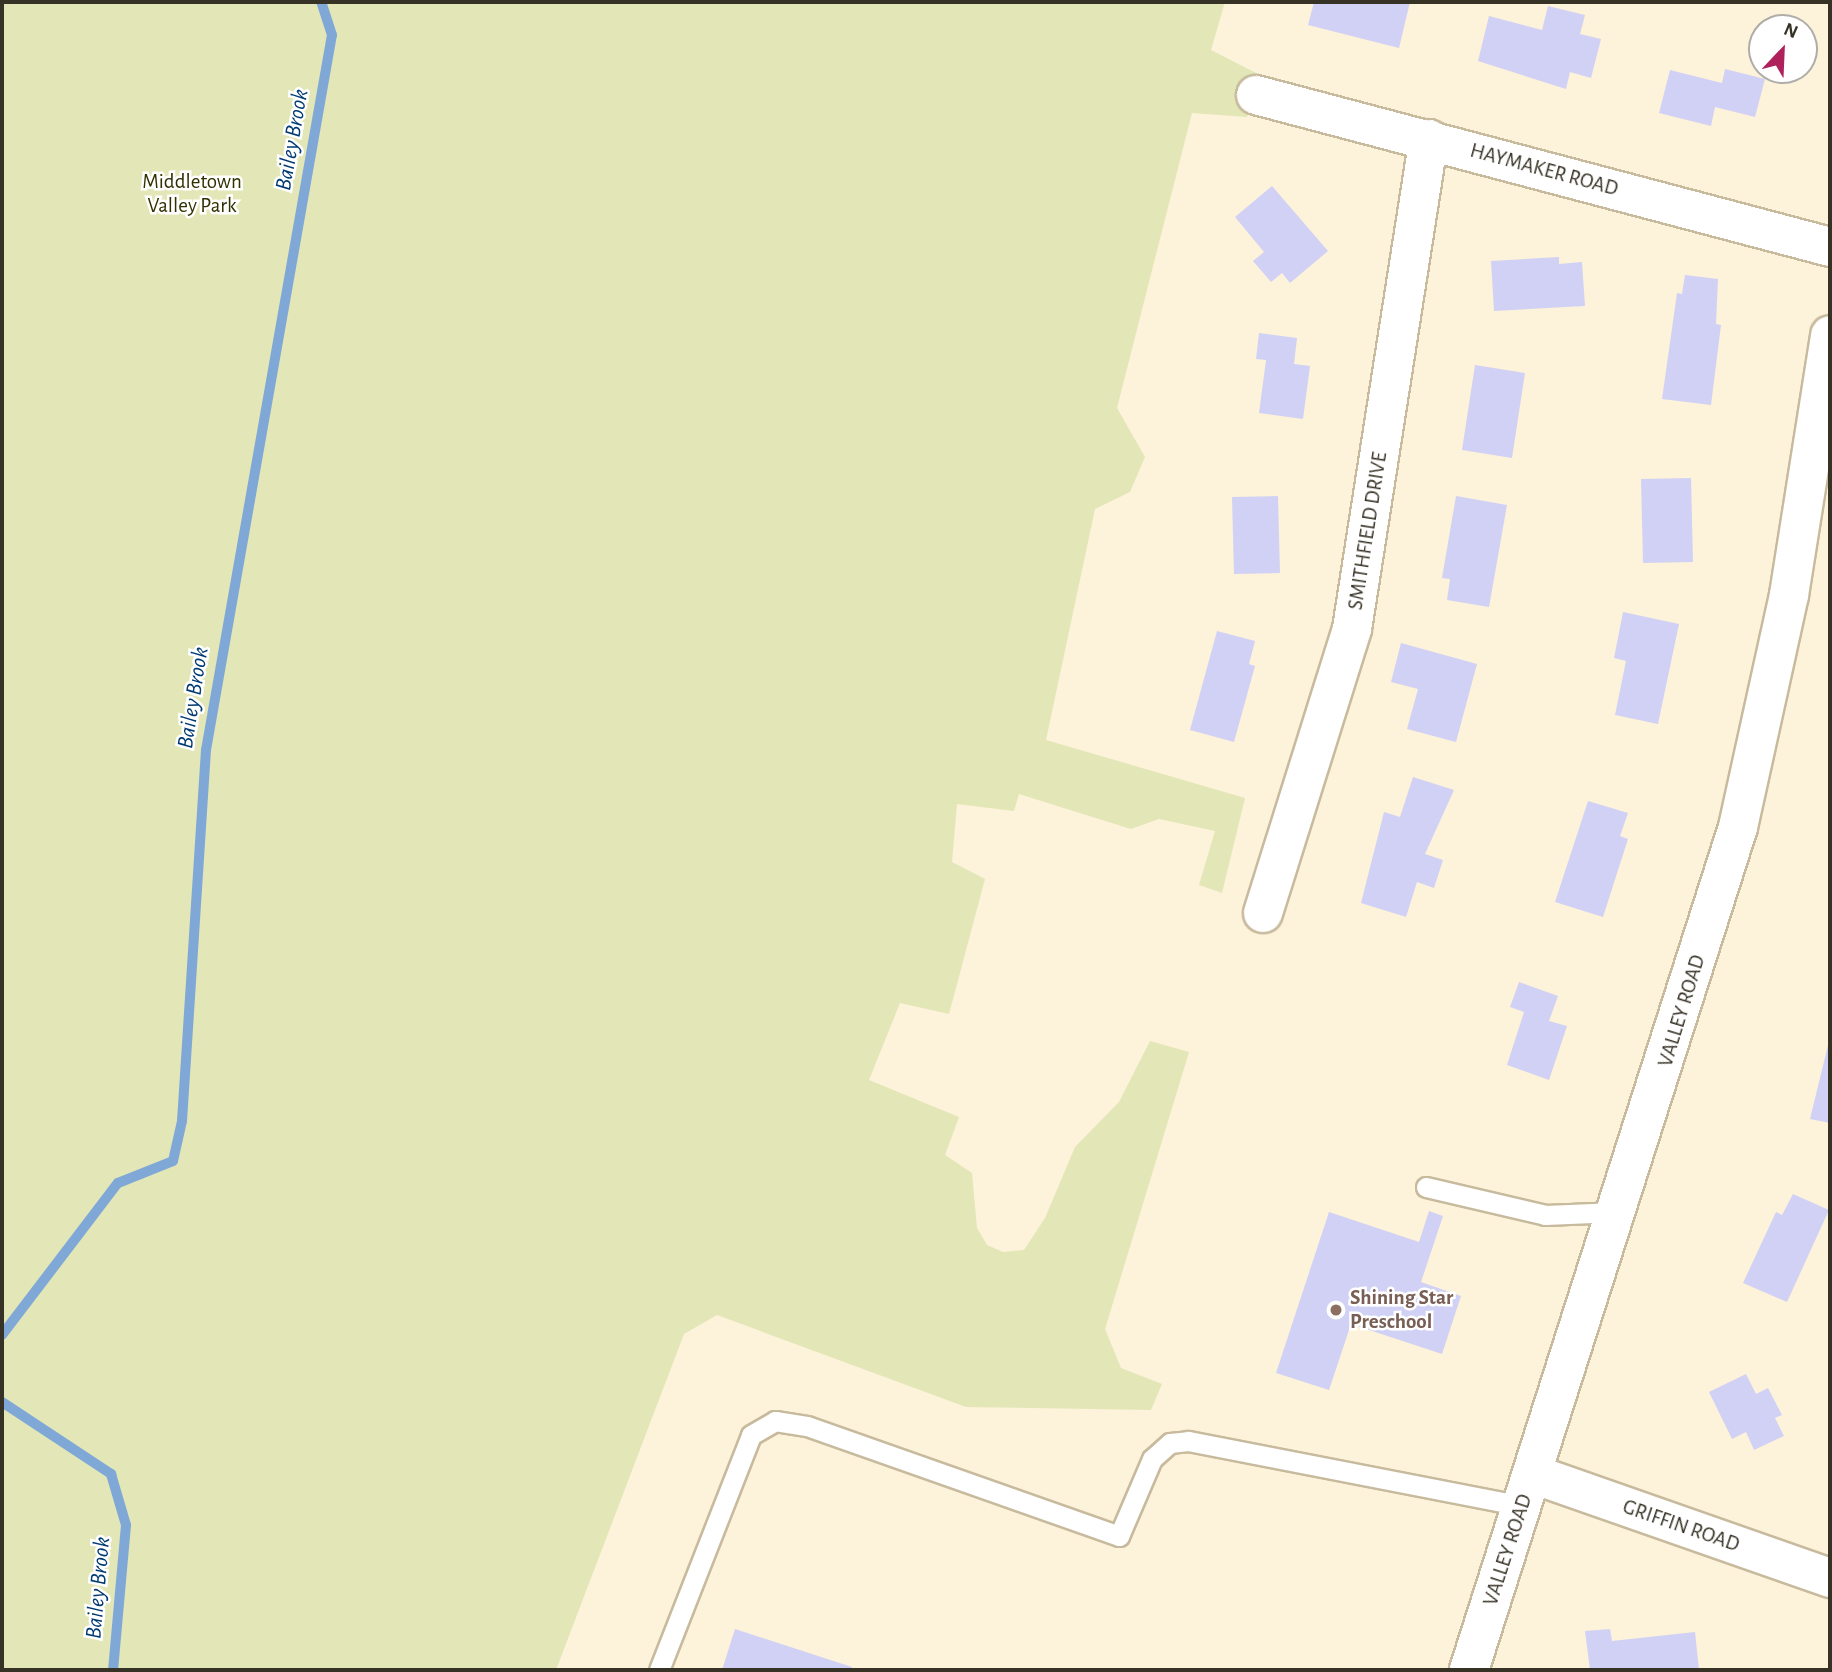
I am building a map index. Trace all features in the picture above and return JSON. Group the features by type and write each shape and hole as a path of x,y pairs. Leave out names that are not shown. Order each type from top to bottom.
{"street":[{"name":"HAYMAKER ROAD","path":"1256,95 1830,247"},
{"name":"SMITHFIELD DRIVE","path":"1263,913 1352,629 1429,139"},
{"name":"VALLEY ROAD","path":"1469,1670 1738,827 1789,594 1830,335"},
{"name":"GRIFFIN ROAD","path":"1527,1490 1830,1578"}],"lane":[{"path":"1426,1187 1545,1215 1617,1212"},
{"path":"659,1670 751,1434 775,1422 807,1426 1119,1536 1152,1459 1170,1443 1188,1441 1527,1490"}],"green space":[{"name":"Middletown Valley Park","path":"2,2 1225,2 1211,50 1256,73 1247,117 1192,113 1117,408 1145,457 1130,492 1095,509 1046,740 1245,798 1222,893 1199,885 1215,831 1159,819 1131,829 1019,794 1014,811 957,804 952,862 985,879 949,1014 900,1003 869,1080 959,1117 945,1155 972,1173 977,1228 987,1245 1003,1252 1024,1250 1045,1218 1075,1147 1119,1102 1150,1041 1189,1052 1105,1329 1121,1368 1162,1384 1151,1410 966,1407 717,1315 684,1334 556,1670 2,1670"}],"building":[{"path":"1314,2 1410,2 1399,48 1308,25"},
{"path":"1548,6 1585,15 1580,34 1601,39 1591,78 1570,72 1566,89 1478,61 1489,16 1542,30"},
{"path":"1725,69 1748,75 1748,84 1764,84 1755,117 1715,107 1711,126 1659,113 1670,70 1722,83"},
{"path":"1272,186 1328,251 1290,283 1282,273 1271,282 1253,261 1264,252 1235,217"},
{"path":"1559,257 1559,264 1582,262 1585,306 1494,311 1491,261"},
{"path":"1685,275 1718,279 1716,324 1721,325 1711,405 1662,399 1677,293 1682,294"},
{"path":"1259,333 1297,338 1294,364 1310,366 1303,419 1259,413 1266,360 1256,359"},
{"path":"1475,365 1525,373 1512,458 1462,450"},
{"path":"1691,478 1693,562 1643,563 1641,479"},
{"path":"1278,496 1280,573 1234,574 1232,497"},
{"path":"1456,496 1507,505 1489,607 1447,600 1450,579 1442,578"},
{"path":"1623,612 1679,624 1658,724 1615,715 1626,661 1614,658"},
{"path":"1217,631 1255,641 1249,664 1255,666 1234,742 1190,730"},
{"path":"1401,643 1477,664 1456,742 1407,729 1418,689 1391,682"},
{"path":"1413,777 1454,790 1425,854 1443,860 1434,888 1417,882 1406,917 1361,903 1384,812 1400,817"},
{"path":"1588,801 1628,813 1620,836 1628,839 1603,917 1555,902"},
{"path":"1519,982 1558,996 1549,1021 1567,1026 1549,1080 1507,1065 1524,1012 1510,1007"},
{"path":"1830,1037 1830,1123 1810,1119"},
{"path":"1793,1194 1829,1210 1787,1302 1743,1283 1776,1212 1782,1215"},
{"path":"1429,1211 1443,1216 1421,1282 1461,1296 1442,1354 1351,1324 1329,1390 1276,1373 1329,1212 1419,1242"},
{"path":"1746,1374 1756,1394 1768,1388 1782,1415 1775,1418 1784,1436 1754,1450 1746,1432 1732,1439 1709,1392"},
{"path":"735,1629 852,1667 850,1670 722,1670"},
{"path":"1610,1629 1612,1641 1695,1632 1699,1670 1590,1670 1585,1631"}],"waterway":[{"name":"Bailey Brook","path":"2,1335 118,1183 173,1161 182,1121 206,750 332,35 321,2"},
{"name":"Bailey Brook","path":"2,1402 111,1474 126,1525 113,1670"}],"place":[{"name":"Shining Star Preschool","path":"1336,1310"}]}
